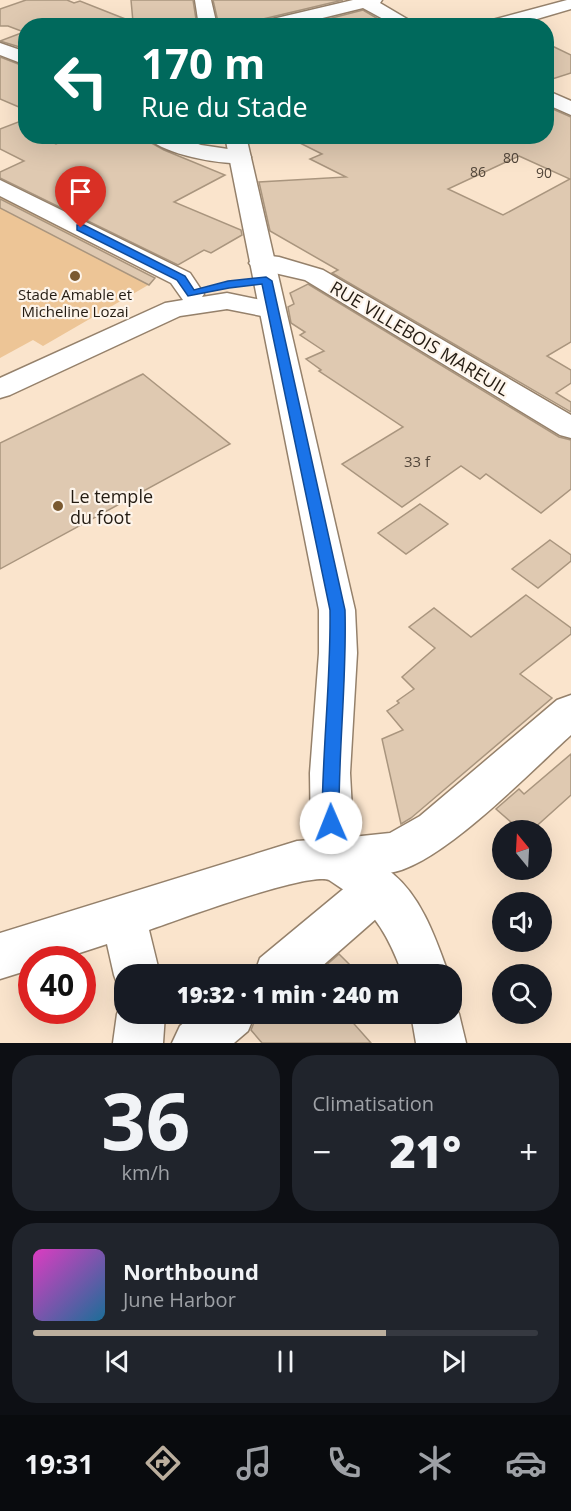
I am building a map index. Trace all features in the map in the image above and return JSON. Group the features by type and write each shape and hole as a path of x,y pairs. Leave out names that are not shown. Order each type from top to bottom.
{"street":[{"path":"203,0 206,18"},
{"path":"298,18 366,1 396,18"},
{"path":"520,18 571,4"},
{"path":"0,49 18,56"},
{"path":"554,100 571,109"},
{"path":"175,144 190,151 212,156 238,147 337,610 338,654 330,773 333,859"},
{"path":"0,187 181,278 183,302"},
{"name":"RUE VILLEBOIS MAREUIL","path":"0,389 183,302 227,301 267,285 279,265 314,275 571,428"},
{"path":"0,956 297,861 395,852 435,830 571,711"},
{"path":"333,859 378,889 411,934 422,964"},
{"path":"290,964 378,889"},
{"path":"123,917 134,964"},
{"path":"138,1043 140,1024"},
{"path":"197,1043 219,1024"},
{"path":"437,1024 441,1043"}],"shaded area":[{"name":"Stade Amable et Micheline Lozai","path":"0,197 148,274 151,277 150,284 43,346 33,340 0,358"}],"building":[{"path":"26,0 67,0 74,3 80,1 123,18 18,18 18,30 0,26 0,9"},
{"path":"131,0 193,0 196,18 133,18"},
{"path":"213,0 343,0 267,18 217,18"},
{"path":"363,10 376,18 332,18"},
{"path":"18,34 18,47 0,41"},
{"path":"554,47 571,55 571,73 554,78"},
{"path":"0,57 18,64 18,107 0,99"},
{"path":"554,110 571,117 571,342 547,356 571,370 571,383 556,393 571,402 571,412 332,273 338,270 270,231 259,182 346,177 310,159 322,154 302,144 554,144","holes":["519,156 570,179 503,215 448,189"]},
{"path":"18,122 18,144 153,144 225,175 174,202 241,230 242,235 211,253 204,250 178,265 0,178 0,172 24,161 0,149 0,129"},
{"path":"0,199 155,278 149,285 0,208"},
{"path":"308,284 559,437 571,440 571,489 541,513 486,474 480,479 461,466 402,507 342,464 403,427 319,371 321,370 306,359 324,351 300,335 305,332 291,323 288,307 294,304 290,293"},
{"name":"Le temple du foot","path":"143,374 230,444 0,569 0,443"},
{"path":"420,504 448,524 406,554 378,533"},
{"path":"550,540 571,555 571,561 538,588 512,569"},
{"path":"526,595 571,628 571,634 520,674 552,698 411,818 401,824 382,739 403,730 387,711 414,689 402,677 435,648 409,627 434,608 471,637"},
{"path":"571,754 571,795 543,820 508,820 496,809 519,789 524,794"},
{"path":"339,954 349,964 328,964"},
{"path":"253,1024 354,1024 371,1043 262,1043 251,1030"}],"place":[{"name":"Stade Amable et Micheline Lozai","path":"75,276"},
{"name":"Le temple du foot","path":"58,506"}],"route":[{"path":"81,228 181,278 191,294 210,288 266,281 337,610 338,654 330,773 331,823"}]}
